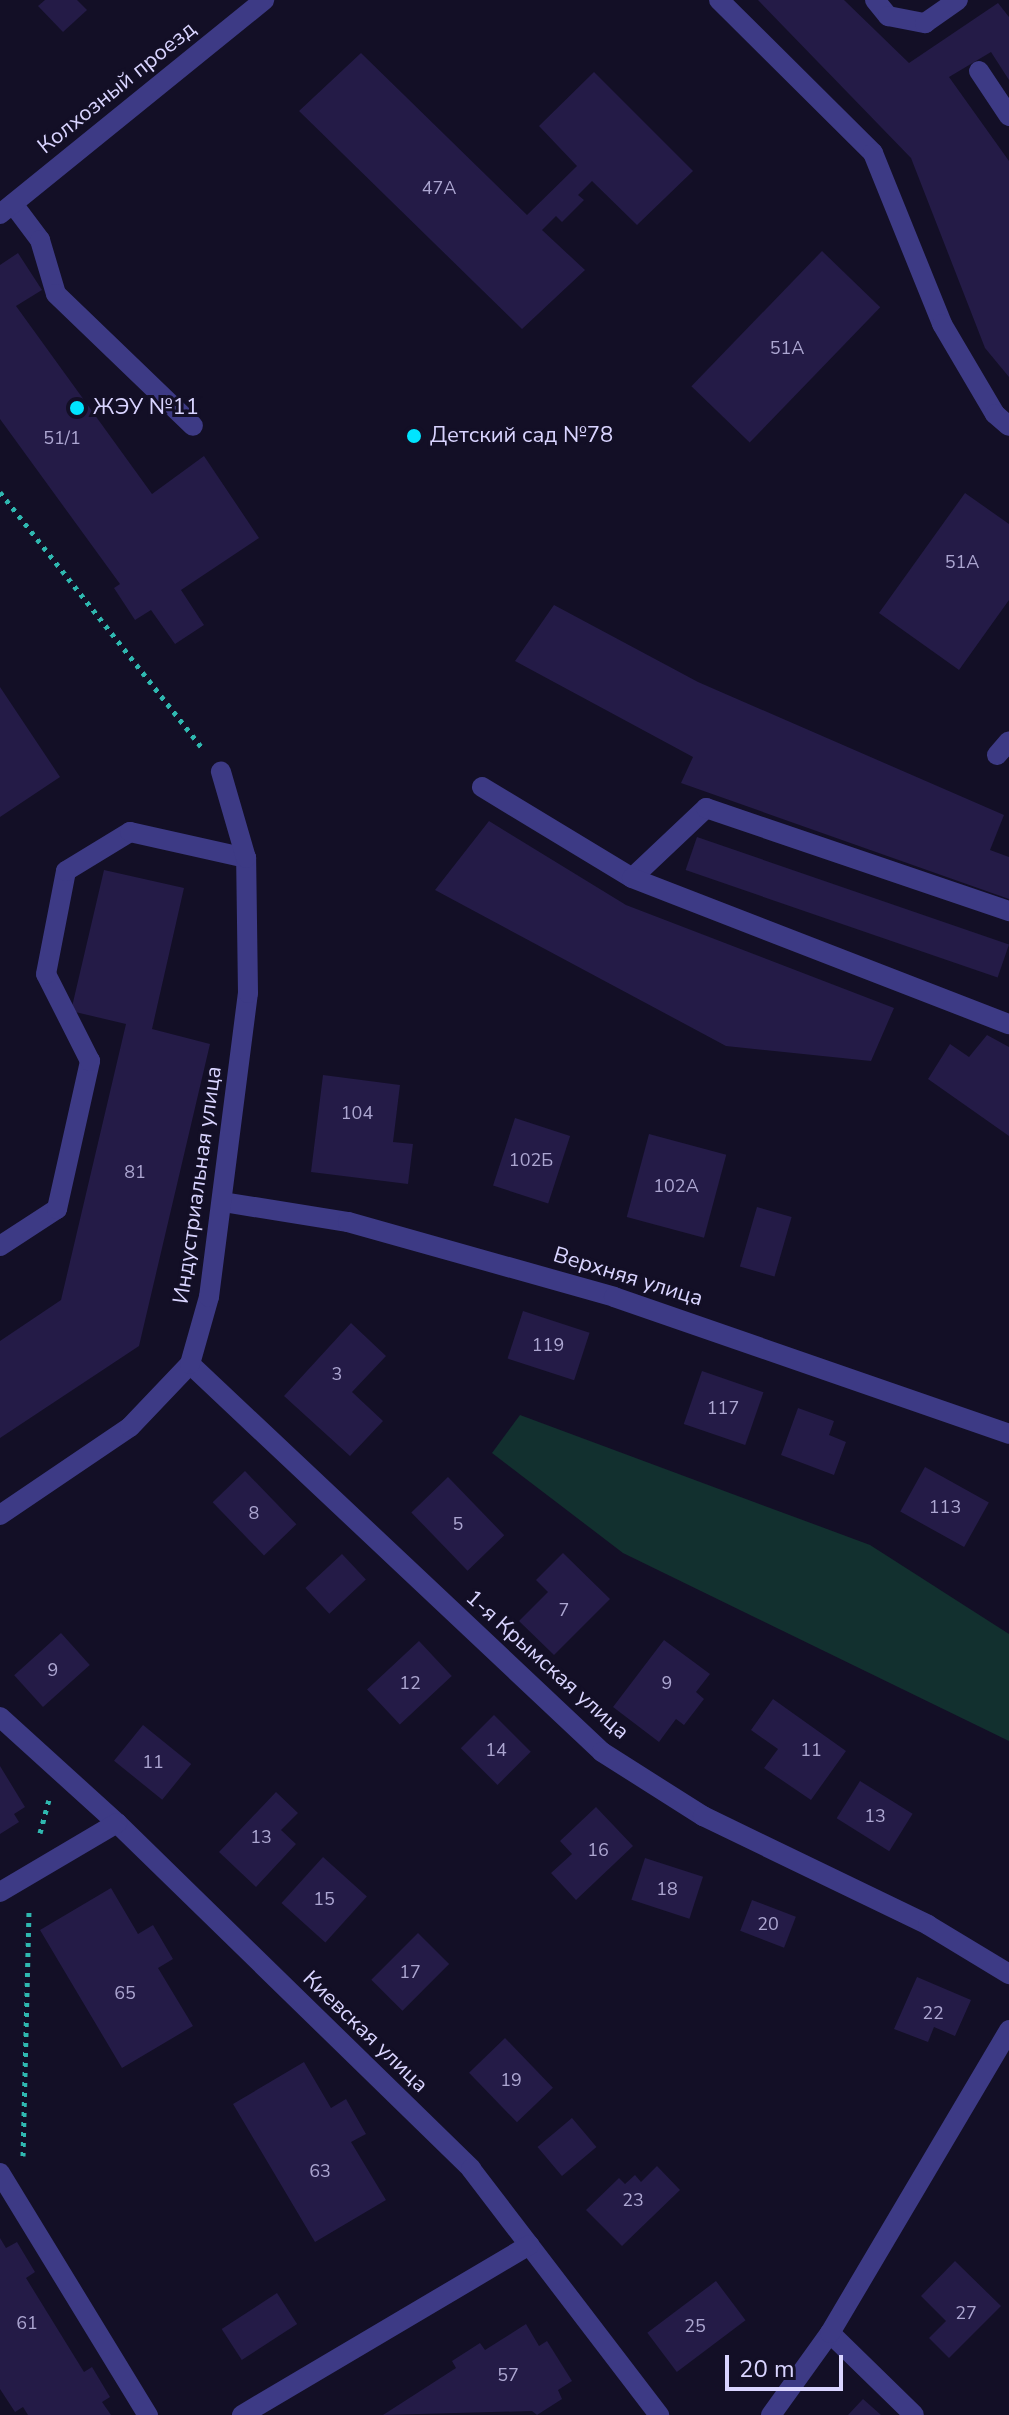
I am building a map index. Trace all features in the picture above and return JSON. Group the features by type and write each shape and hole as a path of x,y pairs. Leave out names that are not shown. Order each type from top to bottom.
{"street":[{"name":"Колхозный проезд","path":"6,209 264,0"},
{"path":"719,0 873,153 942,324 995,414 1009,426"},
{"path":"875,0 888,16 925,23 958,0"},
{"path":"979,71 1009,116"},
{"path":"6,209 40,240 56,294 193,426"},
{"name":"Индустриальная улица","path":"0,1515 130,1427 190,1364 209,1297 248,993 246,858 221,772"},
{"path":"482,787 632,878 971,1005 1009,1024"},
{"path":"632,878 706,808 1009,911"},
{"path":"0,1246 57,1209 90,1061 46,974 66,871 130,832 246,858"},
{"name":"Верхняя улица","path":"223,1202 348,1222 614,1297 1009,1434"},
{"name":"1-я Крымская улица","path":"190,1364 602,1752 703,1816 928,1925 1009,1974"},
{"name":"Киевская улица","path":"0,1717 117,1823 471,2169 659,2415"},
{"path":"0,1892 117,1823"},
{"path":"771,2415 830,2333 1009,2030"},
{"path":"0,2173 148,2415"},
{"path":"242,2415 529,2245"},
{"path":"830,2333 914,2415"}],"path":[{"path":"0,492 221,772"},
{"path":"21,2208 30,1874 56,1768"}],"green space":[{"path":"520,1415 870,1545 1009,1634 1009,1741 623,1553 492,1453"}],"building":[{"path":"45,0 77,0 87,10 63,32 38,6"},
{"path":"758,0 844,0 909,63 998,3 1009,17 1009,80 991,52 949,77 1009,161 1009,377 985,348 911,158"},
{"path":"361,53 527,215 577,166 539,126 594,72 693,171 637,225 592,181 578,195 584,200 562,222 556,216 542,230 585,270 522,329 299,111"},
{"path":"822,251 880,307 750,443 691,386"},
{"path":"18,253 42,290 16,306 152,494 204,456 259,538 181,590 204,625 175,644 151,610 135,620 114,588 120,584 0,419 0,265"},
{"path":"965,493 1009,524 1009,600 959,670 879,613"},
{"path":"554,605 698,682 1004,815 990,850 1009,857 1009,899 681,783 693,757 515,661"},
{"path":"0,687 60,777 0,817"},
{"path":"489,821 626,905 894,1008 871,1061 726,1046 435,890"},
{"path":"697,837 1009,944 998,978 686,870"},
{"path":"104,870 184,888 152,1029 210,1044 139,1346 0,1438 0,1341 61,1300 126,1024 71,1011"},
{"path":"987,1035 1009,1047 1009,1136 928,1079 950,1044 969,1057"},
{"path":"323,1075 400,1085 393,1142 413,1144 408,1184 311,1172"},
{"path":"515,1118 570,1136 548,1203 493,1186"},
{"path":"649,1134 726,1155 704,1238 627,1217"},
{"path":"757,1207 792,1217 775,1277 740,1267"},
{"path":"523,1311 590,1333 574,1380 508,1359"},
{"path":"351,1323 386,1356 352,1392 383,1421 350,1456 284,1396"},
{"path":"702,1371 763,1392 745,1445 684,1424"},
{"path":"798,1408 834,1421 829,1435 846,1442 834,1475 781,1455"},
{"path":"925,1467 989,1502 964,1547 900,1512"},
{"path":"245,1471 296,1524 264,1555 213,1502"},
{"path":"448,1477 504,1535 468,1571 411,1512"},
{"path":"563,1553 610,1599 554,1655 519,1621 548,1592 536,1580"},
{"path":"342,1554 366,1580 329,1614 305,1588"},
{"path":"61,1633 90,1665 43,1707 14,1675"},
{"path":"664,1640 710,1674 696,1692 704,1699 684,1725 676,1719 659,1742 613,1707"},
{"path":"419,1641 452,1676 400,1725 367,1689"},
{"path":"773,1699 846,1751 811,1800 764,1768 778,1749 751,1730"},
{"path":"494,1715 531,1752 498,1785 461,1748"},
{"path":"143,1725 191,1764 162,1800 114,1761"},
{"path":"0,1766 25,1807 14,1814 19,1822 0,1834"},
{"path":"860,1781 913,1814 889,1851 837,1818"},
{"path":"276,1792 298,1813 281,1830 296,1844 256,1887 219,1852"},
{"path":"596,1807 633,1846 576,1900 551,1873 572,1854 560,1841"},
{"path":"323,1857 367,1896 325,1943 282,1903"},
{"path":"645,1858 703,1877 689,1919 631,1900"},
{"path":"111,1888 138,1934 153,1925 173,1959 158,1968 193,2026 122,2068 40,1930"},
{"path":"752,1900 796,1917 784,1948 740,1931"},
{"path":"418,1933 449,1964 402,2011 371,1980"},
{"path":"917,1977 971,2000 955,2036 934,2027 928,2042 894,2029"},
{"path":"505,2038 553,2088 517,2122 469,2073"},
{"path":"304,2062 331,2108 346,2099 366,2134 351,2142 386,2200 315,2242 233,2104"},
{"path":"572,2118 596,2147 562,2176 538,2147"},
{"path":"657,2166 680,2190 622,2246 586,2210 619,2178 625,2184 635,2175 641,2182"},
{"path":"0,2238 6,2248 17,2242 35,2272 26,2278 84,2372 92,2367 110,2397 102,2402 111,2415 28,2415 23,2407 15,2412 0,2389"},
{"path":"955,2261 1001,2306 949,2358 929,2338 946,2321 921,2296"},
{"path":"716,2281 745,2320 677,2372 647,2333"},
{"path":"277,2293 297,2324 242,2360 222,2329"},
{"path":"526,2324 539,2346 547,2341 572,2381 558,2390 562,2399 537,2415 532,2411 383,2415 456,2368 452,2361 480,2343 485,2350"},
{"path":"863,2399 881,2415 848,2415"}],"place":[{"name":"ЖЭУ №11","path":"77,408"},
{"name":"Детский сад №78","path":"414,436"}]}
